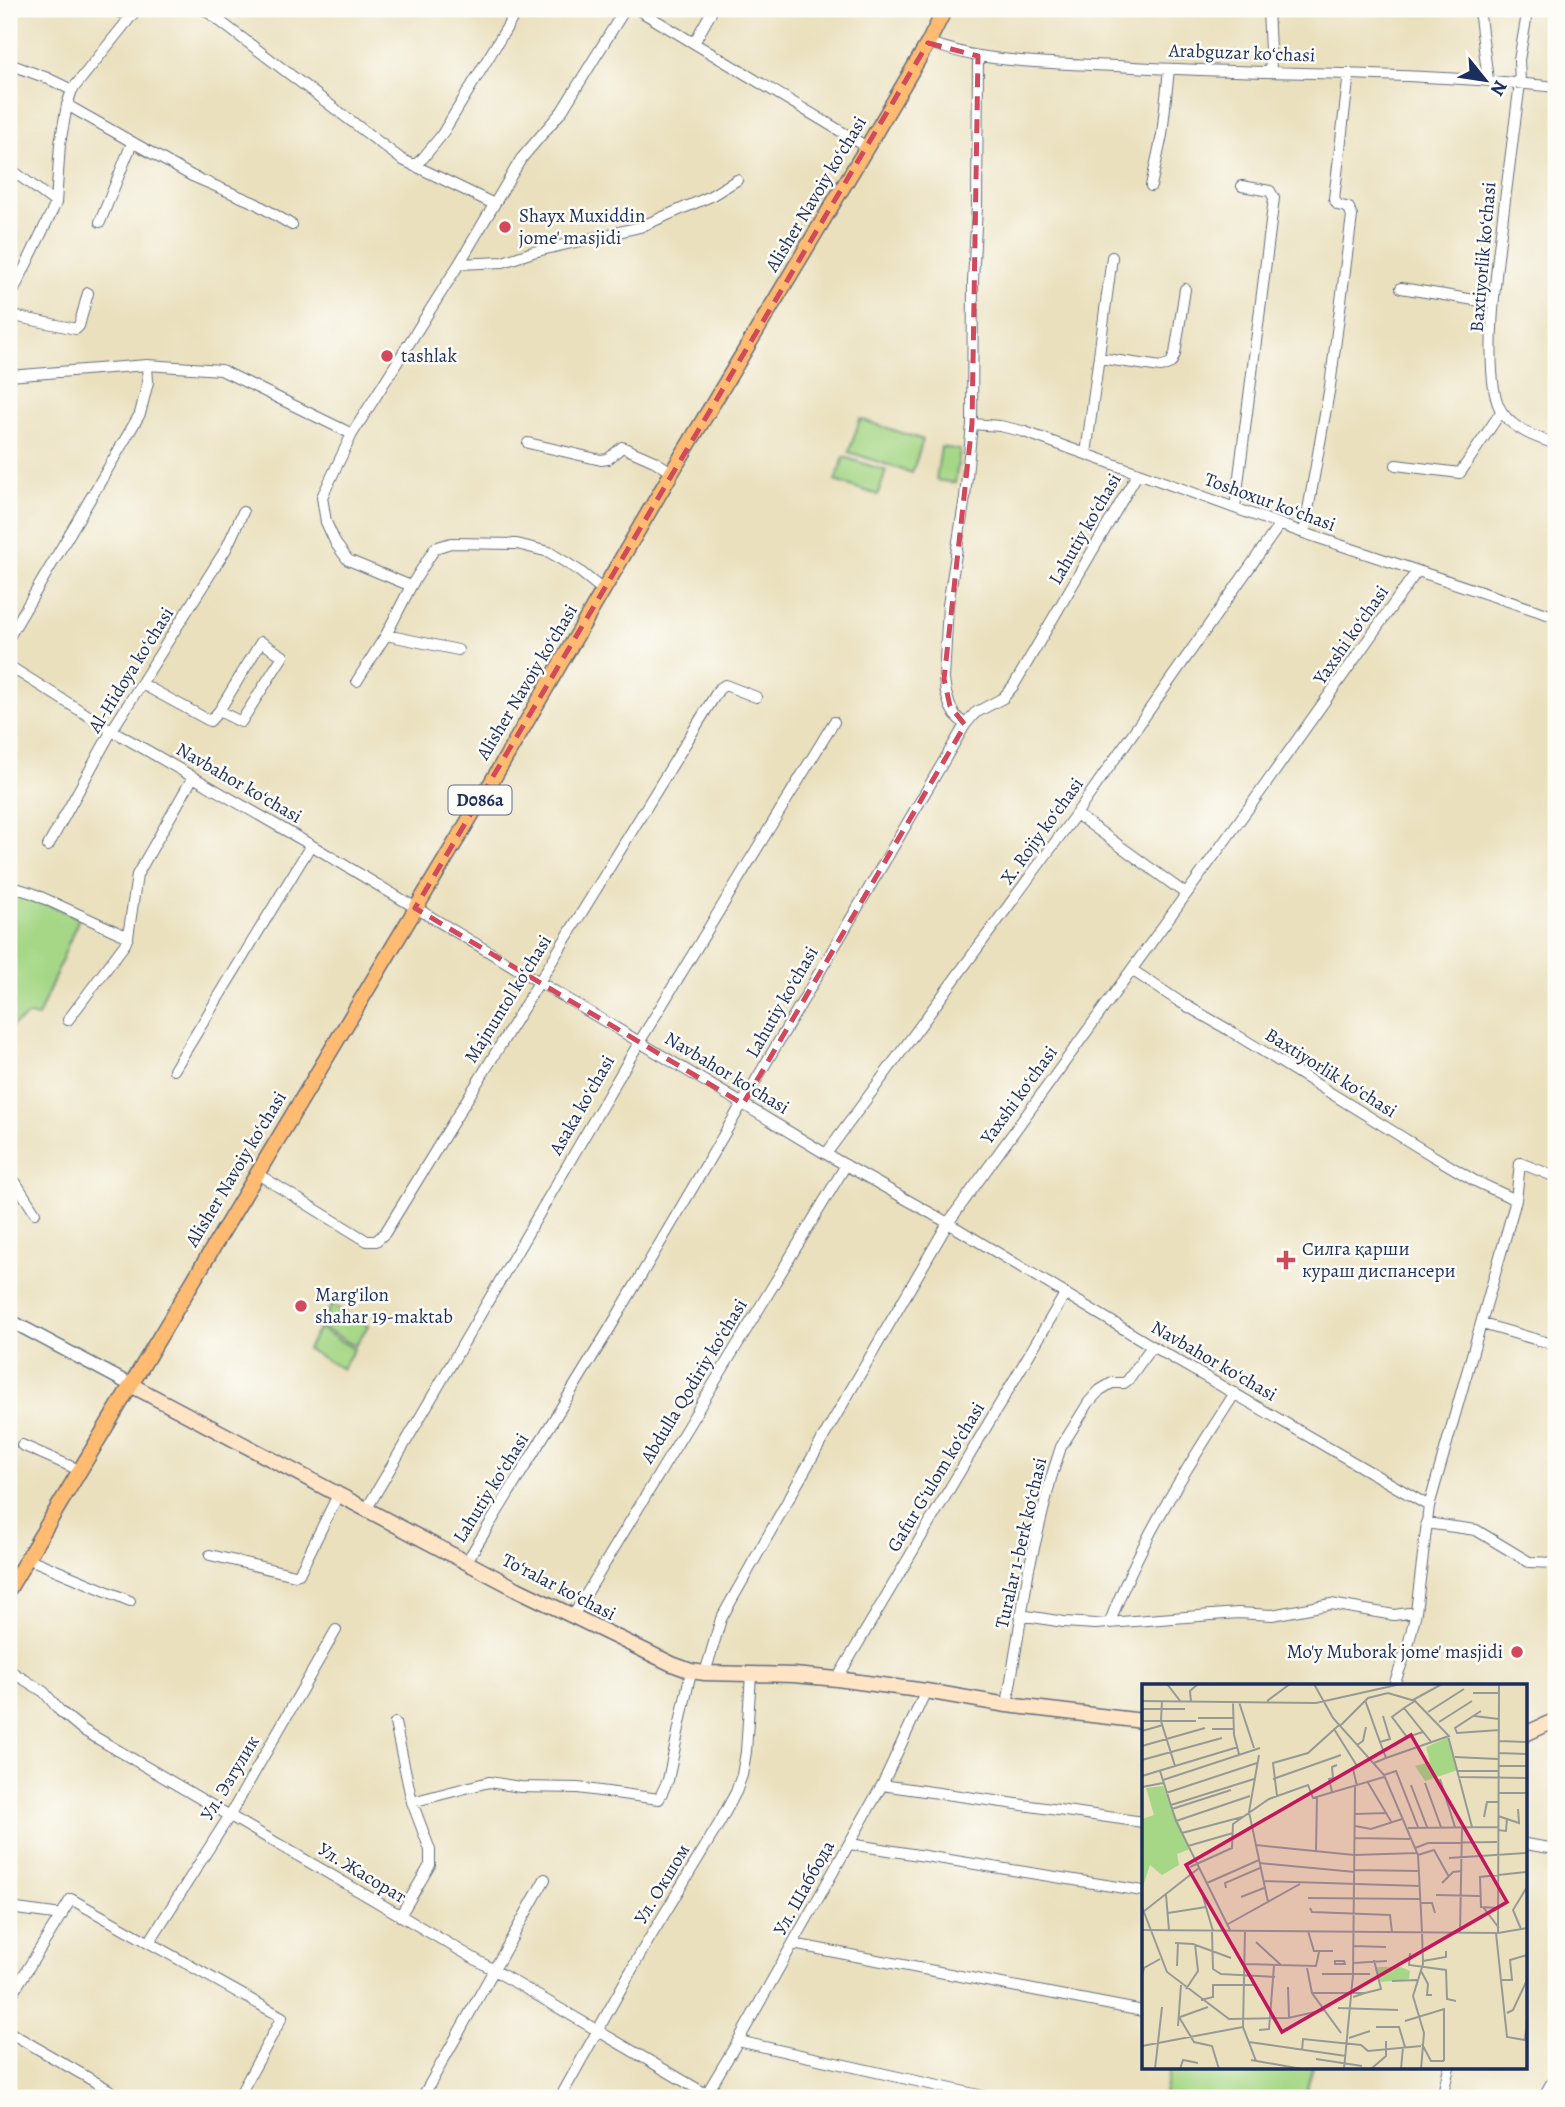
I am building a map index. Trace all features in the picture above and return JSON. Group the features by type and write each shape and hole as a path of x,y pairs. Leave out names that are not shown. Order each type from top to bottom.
{"main road":[{"name":"Alisher Navoiy koʻchasi","path":"9,1589 604,591 928,43 945,9"},
{"name":"Toʻralar koʻchasi","path":"131,1385 366,1510 672,1664 698,1672 837,1679 1007,1705 1142,1721"},
{"path":"1526,1734 1556,1720"}],"street":[{"path":"109,9 134,12"},
{"path":"204,9 401,159 494,204"},
{"path":"414,166 441,136 518,9"},
{"path":"411,586 348,560 336,544 326,522 322,498 352,434 494,204 522,159 562,111 625,9"},
{"path":"637,9 867,147"},
{"path":"694,43 713,9"},
{"path":"1268,9 1272,72"},
{"path":"1479,9 1488,80"},
{"path":"9,300 56,203 60,144 72,90 134,12"},
{"name":"Baxtiyorlik koʻchasi","path":"1502,412 1492,376 1493,303 1520,83 1519,60 1526,20"},
{"name":"Arabguzar koʻchasi","path":"928,43 978,56 1048,62 1168,69 1349,73 1488,80 1556,87"},
{"path":"965,725 950,706 944,679 948,605 965,497 972,424 978,206 978,56"},
{"path":"9,64 72,90"},
{"path":"1151,186 1160,147 1168,69"},
{"path":"1304,533 1330,386 1352,216 1349,208 1338,205 1334,200 1349,73"},
{"path":"67,104 191,176 255,203 292,225"},
{"path":"100,222 132,143"},
{"path":"9,168 56,203"},
{"path":"459,264 503,261 640,228 709,197 737,180"},
{"path":"1234,508 1274,198 1270,191 1242,186"},
{"path":"1086,454 1112,257"},
{"path":"1401,288 1493,303"},
{"path":"1099,358 1168,366 1175,354 1185,289"},
{"path":"9,315 76,329 88,293"},
{"path":"9,376 146,365 221,370 352,434"},
{"path":"9,637 140,414 148,382 146,365"},
{"path":"1396,465 1460,473 1502,412 1524,431 1556,444"},
{"name":"Toshoxur koʻchasi","path":"972,424 1022,431 1304,533 1556,617"},
{"path":"528,443 601,460 622,447 672,472"},
{"name":"Lahutiy koʻchasi","path":"467,1561 610,1328 965,725 975,713 1003,698 1014,685 1138,473"},
{"name":"Al-Hidoya koʻchasi","path":"48,846 112,730 226,549 243,512"},
{"name":"X. Rojiy koʻchasi","path":"826,1154 1076,814 1280,524"},
{"path":"357,681 435,548 451,543 517,544 549,552 604,591"},
{"name":"Yaxshi koʻchasi","path":"412,1802 489,1782 520,1787 578,1788 659,1799 698,1672 721,1619 948,1223 1417,572"},
{"path":"386,635 458,650"},
{"path":"142,684 209,721 219,711 261,642 283,656 242,722 219,711"},
{"name":"Navbahor koʻchasi","path":"9,666 112,730 311,845 826,1154 1429,1506"},
{"name":"Majnuntol koʻchasi","path":"256,1173 367,1241 376,1241 385,1233 719,689 725,685 756,697"},
{"name":"Asaka koʻchasi","path":"366,1510 640,1041 834,722"},
{"path":"68,1020 120,952 128,937 136,875 193,777"},
{"path":"1076,814 1186,894"},
{"path":"174,1070 311,845"},
{"path":"9,886 32,893 128,937"},
{"name":"Baxtiyorlik koʻchasi","path":"1132,970 1418,1147 1475,1181 1516,1200"},
{"path":"1394,1684 1408,1646 1416,1612 1429,1506 1516,1200 1520,1163 1556,1177"},
{"name":"Abdulla Qodiriy koʻchasi","path":"573,1616 846,1165"},
{"path":"9,1177 16,1183 35,1213"},
{"name":"Gafur Gʻulom koʻchasi","path":"837,1679 1065,1294"},
{"name":"Toʻralar koʻchasi","path":"9,1320 131,1385"},
{"path":"1482,1324 1556,1345"},
{"name":"Turalar 1-berk koʻchasi","path":"1007,1705 1020,1615 1051,1478 1061,1447 1089,1402 1100,1390 1112,1383 1124,1383 1128,1380 1152,1346"},
{"path":"1110,1622 1158,1517 1235,1393"},
{"path":"22,1445 79,1470"},
{"path":"210,1555 299,1574 338,1495"},
{"path":"1426,1523 1476,1530 1529,1562 1556,1563"},
{"path":"27,1558 130,1601"},
{"path":"1020,1615 1064,1622 1110,1622 1238,1613 1272,1615 1331,1604 1394,1615 1416,1612"},
{"name":"Ул. Эзгулик","path":"149,1941 230,1815 336,1630"},
{"name":"Ул. Жасорат","path":"9,1670 44,1692 83,1730 705,2096"},
{"name":"Ул. Окшом","path":"560,2098 642,1951 736,1792 743,1775 746,1752 751,1674"},
{"name":"Ул. Шаббода","path":"705,2096 850,1844 882,1785 926,1691"},
{"path":"394,1723 412,1802 430,1850 430,1865 400,1916"},
{"path":"882,1785 1142,1822"},
{"path":"850,1844 1142,1891"},
{"path":"1526,1844 1556,1849"},
{"path":"422,2098 545,1879"},
{"path":"9,1999 71,1899 282,2017 238,2098"},
{"path":"9,1908 62,1914"},
{"path":"793,1944 1142,2011"},
{"path":"9,2032 123,2098"},
{"path":"738,2041 992,2098"},
{"path":"1442,2098 1449,2068"},
{"path":"1543,2098 1556,2080"}],"highlighted area":[{"path":"928,43 978,56 972,424 944,679 950,706 965,725 743,1104 415,908"}],"green space":[{"path":"860,419 923,440 912,473 849,452"},
{"path":"941,447 960,450 955,483 936,480"},
{"path":"844,457 886,471 878,495 835,481"},
{"path":"9,890 79,918 38,1017 29,1015 9,1031"},
{"path":"332,1305 368,1326 355,1346 320,1326"},
{"path":"319,1328 354,1349 342,1369 307,1349"},
{"path":"1170,2068 1313,2068 1304,2098 1163,2098"}],"place":[{"name":"Shayx Muxiddin jome' masjidi","path":"505,227"},
{"name":"tashlak","path":"387,356"},
{"name":"Силга қарши кураш диспансери","path":"1286,1260"},
{"name":"Marg'ilon shahar 19-maktab","path":"301,1306"},
{"name":"Mo'y Muborak jome' masjidi","path":"1517,1652"}]}
